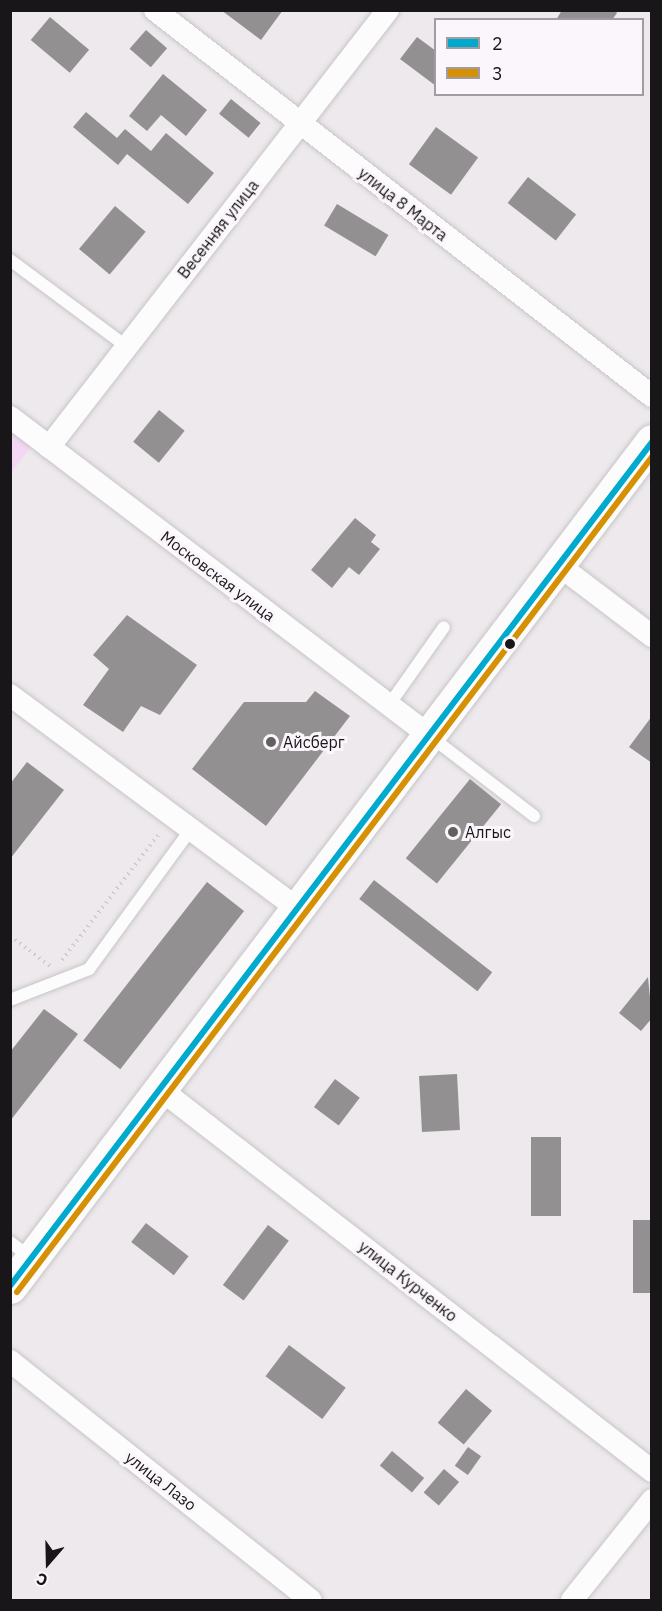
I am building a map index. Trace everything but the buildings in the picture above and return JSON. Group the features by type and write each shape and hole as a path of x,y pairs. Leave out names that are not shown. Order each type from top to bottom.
{"main road":[{"path":"10,1287 22,1251 164,1092 295,907 651,441"}],"street":[{"name":"улица 8 Марта","path":"155,10 651,396"},
{"name":"Весенняя улица","path":"49,447 388,10"},
{"name":"Московская улица","path":"10,417 426,734"},
{"path":"557,564 651,636"},
{"path":"10,695 295,907"},
{"name":"улица Курченко","path":"164,1092 651,1471"},
{"name":"улица Лазо","path":"10,1361 311,1600"},
{"path":"572,1600 651,1500"}],"lane":[{"path":"10,260 127,347"},
{"path":"389,705 444,627"},
{"path":"426,734 534,816"},
{"path":"10,1000 89,969 191,830"}],"path":[{"path":"149,827 178,848"},
{"path":"10,936 54,969 159,834"}],"shaded area":[{"path":"10,428 32,445 11,473 10,473"}],"transit line":[{"name":"2","path":"10,1286 652,442"},
{"name":"3","path":"17,1292 652,457"}],"place":[{"name":"Айсберг","path":"271,742"},
{"name":"Алгыс","path":"453,832"}]}
